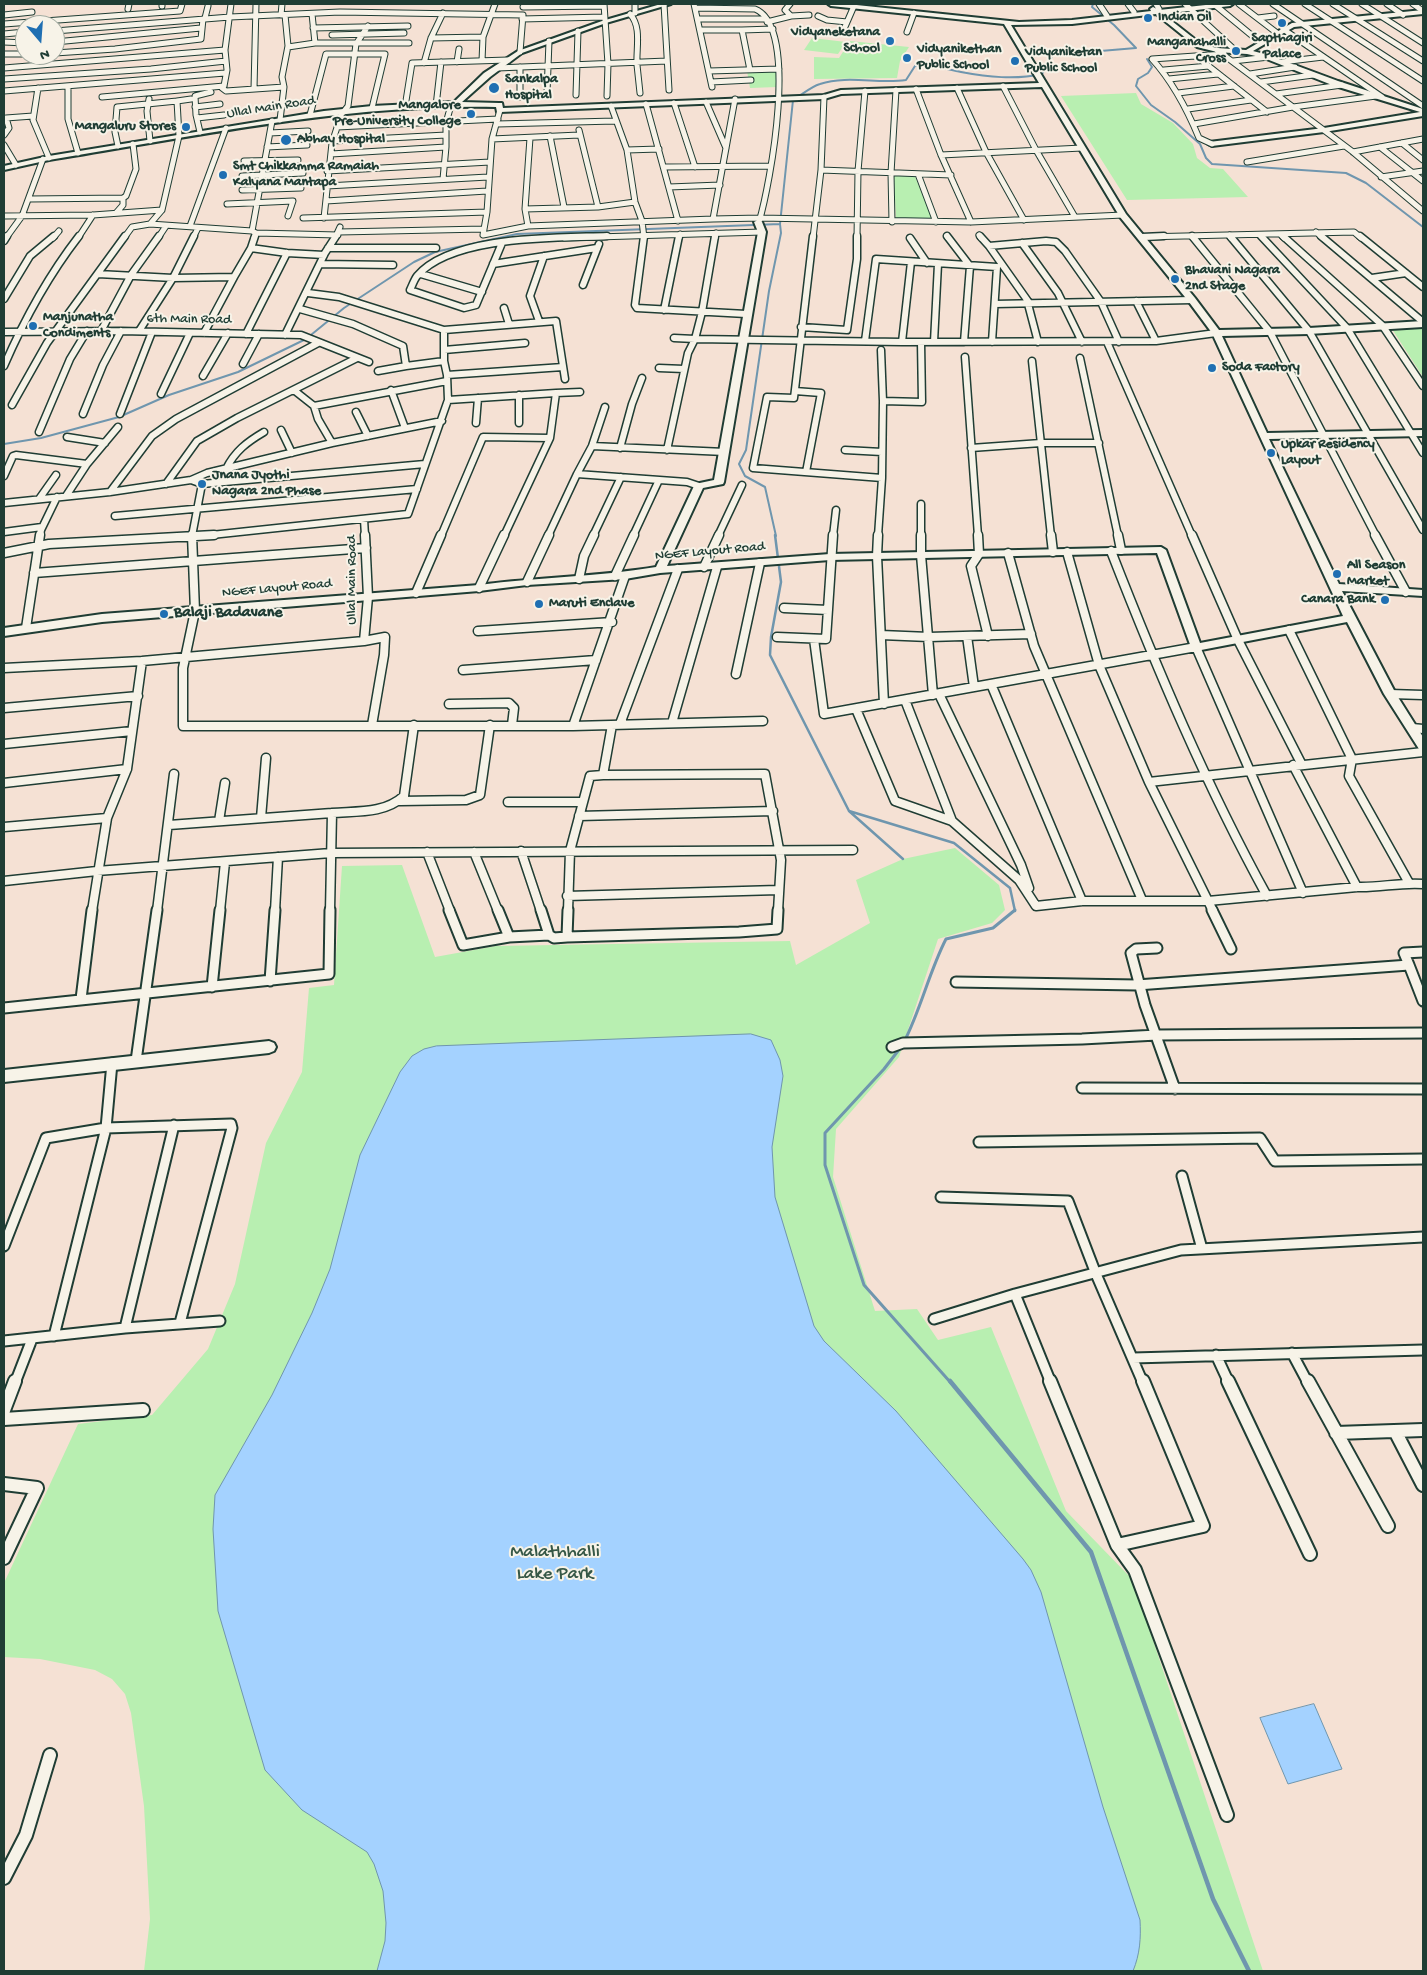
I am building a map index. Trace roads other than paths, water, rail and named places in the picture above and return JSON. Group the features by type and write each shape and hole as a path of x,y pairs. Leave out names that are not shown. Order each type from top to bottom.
{"street":[{"path":"128,9 129,4"},
{"path":"4,24 180,11 182,4"},
{"path":"231,4 225,50 224,86 222,88 226,91 284,87"},
{"path":"254,89 254,16 256,4"},
{"path":"204,333 251,248 264,161 270,133 276,120 284,87 282,77 288,47 285,15 282,15 282,4"},
{"path":"340,12 342,4"},
{"path":"357,12 361,4"},
{"path":"482,61 483,37 496,4"},
{"path":"635,4 633,13 637,31 636,62 640,92"},
{"path":"443,178 446,123 454,105 487,75 520,52 604,20 666,4 669,90"},
{"path":"790,4 785,10 791,16"},
{"path":"831,4 955,14 1006,22 1040,24 1094,19 1156,8"},
{"path":"1099,4 1108,17"},
{"path":"1128,4 1134,12"},
{"path":"1187,6 1200,4"},
{"path":"1108,17 1156,8 1230,4"},
{"path":"1239,4 1258,18 1323,56 1379,96"},
{"path":"1273,4 1423,106"},
{"path":"1305,4 1423,81"},
{"path":"1333,4 1423,61"},
{"path":"1362,4 1423,42"},
{"path":"1387,4 1403,15"},
{"path":"1413,4 1423,11"},
{"path":"65,52 201,39 201,28 206,5"},
{"path":"520,52 524,5 604,5 608,64 607,96"},
{"path":"855,5 914,13 955,14"},
{"path":"844,29 855,5"},
{"path":"1215,5 1261,44"},
{"path":"577,474 687,482 699,486 719,482 744,340 746,314 780,98 779,69 773,29 760,11 755,9 695,6 712,84 751,80"},
{"path":"1187,6 1236,51"},
{"path":"1156,8 1190,40 1198,46 1221,52 1353,152 1423,211"},
{"path":"1246,52 1292,24 1333,22 1403,15 1423,11"},
{"path":"4,15 32,12"},
{"path":"65,29 146,25 230,17 340,12 492,14 604,20"},
{"path":"424,63 431,38 443,13"},
{"path":"907,32 914,13"},
{"path":"144,46 144,34 149,14"},
{"path":"312,14 315,44"},
{"path":"698,19 766,21 809,15"},
{"path":"818,16 826,20 847,22"},
{"path":"1258,18 1274,16"},
{"path":"1006,22 1123,215 1192,300 1216,333 1350,618 1390,694 1418,729 1423,746"},
{"path":"324,218 328,186 327,171 333,141 344,110 348,106 356,44 368,26"},
{"path":"313,28 408,26"},
{"path":"112,27 113,37"},
{"path":"65,41 201,28"},
{"path":"700,30 773,29"},
{"path":"742,30 750,70"},
{"path":"576,95 578,31"},
{"path":"332,35 404,33"},
{"path":"431,38 483,37"},
{"path":"547,93 549,41"},
{"path":"288,47 315,44 409,43"},
{"path":"457,62 459,49"},
{"path":"65,64 225,50"},
{"path":"1221,52 1246,52 1282,62 1313,75 1379,96 1423,113 1324,130 1212,144 1199,138 1188,109 1164,70 1152,59 1197,56 1221,52"},
{"path":"310,115 326,54 385,54 372,108"},
{"path":"1197,56 1267,112"},
{"path":"1282,62 1323,56"},
{"path":"148,57 150,69 148,104 150,141"},
{"path":"1234,62 1269,58"},
{"path":"405,107 412,63 508,60"},
{"path":"4,79 150,69 226,61"},
{"path":"497,68 667,61"},
{"path":"436,106 441,62"},
{"path":"4,68 51,65 52,76"},
{"path":"1164,70 1209,66"},
{"path":"520,67 520,97"},
{"path":"1250,74 1295,67"},
{"path":"709,71 779,69"},
{"path":"4,90 225,73"},
{"path":"1169,79 1218,74"},
{"path":"1260,82 1313,75"},
{"path":"760,225 713,219 528,226 483,235 487,212 492,139 500,110 824,97 841,92 1003,86 1040,78"},
{"path":"1276,94 1342,85"},
{"path":"68,86 68,119 78,153"},
{"path":"102,97 224,86"},
{"path":"1003,86 1036,150 1075,218"},
{"path":"1178,93 1234,86"},
{"path":"4,241 22,216 46,158 33,116 38,88"},
{"path":"957,88 986,152 1024,220"},
{"path":"916,89 941,155 971,222"},
{"path":"892,222 891,173 896,90"},
{"path":"800,327 847,330 857,259 858,171 865,91"},
{"path":"200,132 195,95 211,92"},
{"path":"1194,124 1294,107 1379,96"},
{"path":"824,97 820,170 800,327 794,398 767,397 753,468 882,478"},
{"path":"118,146 114,136 117,126 117,107 191,99"},
{"path":"713,219 735,100"},
{"path":"1188,109 1251,100"},
{"path":"150,224 162,210 179,136 177,101"},
{"path":"706,102 726,149"},
{"path":"195,106 220,104"},
{"path":"646,104 678,221"},
{"path":"674,104 695,167"},
{"name":"Ullal Main Road","path":"4,168 46,158 344,110 499,105 500,110"},
{"path":"610,106 614,121 627,150 635,202 642,222 643,234 635,305 637,308 746,314"},
{"path":"197,118 224,115"},
{"path":"4,135 9,128 5,118 33,116"},
{"path":"337,127 446,123 578,123 614,121"},
{"path":"578,123 579,135 598,207"},
{"path":"190,226 226,128"},
{"path":"270,133 308,131"},
{"path":"333,141 446,135"},
{"path":"492,139 579,135"},
{"path":"550,136 564,206"},
{"path":"528,226 525,209 530,138"},
{"path":"1353,152 1423,139"},
{"path":"1402,143 1423,160"},
{"path":"116,213 123,205 123,198 126,196 136,169 133,144"},
{"path":"4,145 16,165"},
{"path":"267,147 307,145"},
{"path":"1247,162 1344,146"},
{"path":"331,154 446,147"},
{"path":"1380,147 1423,181"},
{"path":"941,155 1082,148"},
{"path":"627,150 658,149"},
{"path":"388,168 390,150"},
{"path":"244,161 298,160"},
{"path":"327,171 490,162"},
{"path":"664,167 769,166"},
{"path":"820,170 951,175"},
{"path":"1381,177 1423,171"},
{"path":"242,176 303,173"},
{"path":"918,174 936,222"},
{"path":"328,186 443,178 488,177"},
{"path":"669,187 720,185"},
{"path":"242,190 301,188"},
{"path":"326,200 487,191"},
{"path":"29,199 123,198"},
{"path":"227,204 293,202 288,216"},
{"path":"525,209 564,206 598,207 635,202"},
{"path":"4,216 93,215 162,210"},
{"path":"303,218 487,212"},
{"path":"4,366 19,332 58,264 93,215"},
{"path":"502,243 476,305 464,308 410,290 412,284 421,274 438,260 456,253 502,243 520,240 643,234 716,233 796,219 971,222 1123,215"},
{"path":"285,335 308,293 324,255 338,234 342,218"},
{"path":"12,405 32,368 55,332 132,227 150,224 254,232 338,234 484,229"},
{"path":"101,330 131,275 166,226"},
{"path":"139,331 173,278 198,228"},
{"path":"4,299 30,256 50,241 59,231"},
{"path":"1316,232 1423,323"},
{"path":"1142,237 1354,232 1423,287"},
{"path":"667,450 688,353 695,339 702,312 716,233"},
{"path":"664,310 680,234"},
{"path":"1280,234 1382,325 1392,337 1423,386"},
{"path":"980,235 1029,304 1038,342"},
{"path":"1229,235 1309,331 1423,530"},
{"path":"1260,235 1347,328 1423,453"},
{"path":"583,285 601,236"},
{"path":"947,236 970,266 964,342"},
{"path":"1192,236 1270,332 1322,435 1406,592"},
{"path":"910,238 927,263"},
{"path":"989,246 1046,241 1056,242 1065,251 1101,302 1119,342"},
{"path":"1022,243 1058,294 1082,342"},
{"path":"251,248 287,254 324,255"},
{"path":"328,248 436,248"},
{"path":"493,264 597,248"},
{"path":"246,334 287,254"},
{"path":"539,321 530,296 544,256"},
{"path":"865,341 876,260 997,267 992,342"},
{"path":"902,342 911,262"},
{"path":"320,264 393,265"},
{"path":"934,342 938,264"},
{"path":"98,274 173,278 234,277"},
{"path":"421,274 482,292"},
{"path":"1372,278 1406,274"},
{"path":"308,293 353,301 444,330 556,321 565,379"},
{"path":"995,304 1192,300"},
{"path":"1136,301 1156,341"},
{"path":"504,308 509,324"},
{"path":"300,309 327,314 366,328 403,346 406,366"},
{"path":"674,338 902,342 1119,342 1156,341 1216,333 1309,331 1423,323"},
{"name":"6th Main Road","path":"4,332 101,330 301,335 368,362"},
{"path":"4,553 38,546 192,537 408,514 448,400 444,361 444,330"},
{"path":"39,432 70,358 87,331"},
{"path":"83,414 103,365 122,331"},
{"path":"120,414 152,332"},
{"path":"161,394 190,333"},
{"path":"202,376 228,333"},
{"path":"243,364 259,334"},
{"path":"110,492 152,436 176,418 318,342"},
{"path":"883,401 922,402 921,342"},
{"path":"1107,342 1238,640 1357,887"},
{"path":"444,350 525,343"},
{"path":"882,350 882,478 877,556 884,704"},
{"path":"965,357 979,554 971,566 988,636"},
{"path":"166,484 196,441 237,418 357,358"},
{"path":"1080,358 1099,443 1116,551 1150,655 1239,848 1267,896"},
{"path":"378,371 444,361"},
{"path":"1032,361 1053,552"},
{"path":"314,406 447,378 563,367"},
{"path":"659,368 684,369"},
{"path":"620,448 632,404 642,378"},
{"path":"392,390 405,428"},
{"path":"292,391 295,391 314,406 318,419 332,444"},
{"path":"448,400 580,392"},
{"path":"795,392 821,394 806,472"},
{"path":"479,588 550,438 556,393"},
{"path":"519,395 519,423"},
{"path":"476,423 478,398"},
{"path":"527,582 592,446 605,407"},
{"path":"356,412 368,436"},
{"path":"4,503 110,492 191,480 226,469 292,453 442,420"},
{"path":"66,496 87,464 118,427"},
{"path":"281,430 292,453"},
{"path":"226,469 233,453 240,446 264,432"},
{"path":"1264,436 1423,433"},
{"path":"67,437 105,443"},
{"path":"416,593 483,437 550,438"},
{"path":"971,448 1041,443 1099,443"},
{"path":"592,446 725,452"},
{"path":"845,450 882,452"},
{"path":"4,476 13,456 16,455 87,464"},
{"path":"191,480 202,484 425,464"},
{"path":"40,499 56,476"},
{"path":"579,579 584,556 621,477"},
{"path":"573,726 596,660 612,622 620,576 659,480"},
{"path":"202,484 192,537 195,612 183,668 183,726 573,726 763,721"},
{"path":"704,568 742,485"},
{"path":"660,570 699,486"},
{"path":"115,516 417,489"},
{"path":"26,628 42,527 57,497"},
{"path":"921,504 921,555 928,637 936,694 1021,865 1036,906"},
{"path":"777,637 826,639 830,557 836,510"},
{"name":"Ullal Main Road","path":"364,519 368,597 364,641"},
{"path":"4,532 42,527"},
{"path":"34,573 366,548"},
{"name":"NGEF Layout Road","path":"4,632 102,618 195,612 479,588 527,582 620,576 660,570 830,557 1161,550 1196,647"},
{"path":"1067,552 1099,665 1141,766 1231,949"},
{"path":"1008,553 1031,634 1142,900"},
{"path":"736,674 760,563"},
{"path":"672,723 717,567"},
{"path":"603,775 616,724 678,569"},
{"path":"1336,587 1423,593"},
{"path":"784,608 828,610"},
{"path":"814,639 824,714 1238,640 1350,618"},
{"path":"478,630 612,622"},
{"path":"1288,630 1352,760 1349,776 1409,883"},
{"path":"880,635 928,637 1031,634"},
{"path":"4,668 142,661 364,641 385,636 384,654 372,725"},
{"path":"968,636 974,687"},
{"path":"1196,647 1303,892"},
{"path":"463,670 596,660"},
{"path":"81,1000 96,871 107,818 126,770 142,661"},
{"path":"991,684 1082,901"},
{"path":"1390,694 1423,695"},
{"path":"4,708 138,696"},
{"path":"905,700 952,822"},
{"path":"449,704 509,702 514,708 512,726"},
{"path":"856,709 895,802 952,822 1019,880 1036,906"},
{"path":"400,801 404,796 414,725"},
{"path":"169,825 382,809 400,801 466,800 480,795 490,726"},
{"path":"4,744 132,731"},
{"path":"1149,782 1204,774 1423,752"},
{"path":"261,818 266,758"},
{"path":"4,783 126,770"},
{"path":"136,1061 169,825 174,774"},
{"path":"427,852 463,946 509,937 549,935 554,938 777,929 778,890 782,860 765,774 590,776 570,851 567,937"},
{"path":"219,821 225,783"},
{"path":"508,802 582,802"},
{"path":"579,816 773,811"},
{"path":"4,1008 329,974 332,813"},
{"path":"4,827 107,818"},
{"path":"4,880 331,853 853,850"},
{"path":"521,851 549,935"},
{"path":"474,852 509,937"},
{"path":"270,981 278,857"},
{"path":"212,987 225,862"},
{"path":"1036,906 1082,901 1208,900 1357,887 1372,888 1409,883 1423,884"},
{"path":"567,896 778,890"},
{"path":"1157,948 1136,949 1132,953 1138,985 1175,1089"},
{"path":"1423,952 1404,952 1420,985 1423,1001"},
{"path":"956,982 1138,985 1409,965"},
{"path":"892,1047 904,1043 1082,1039 1157,1035 1423,1034"},
{"path":"4,1076 268,1047"},
{"path":"54,1336 106,1128 112,1063"},
{"path":"1082,1088 1423,1090"},
{"path":"4,1246 46,1138 106,1128 227,1123 232,1126 180,1323"},
{"path":"125,1328 174,1125"},
{"path":"979,1142 1260,1138 1275,1161 1423,1159"},
{"path":"1182,1176 1202,1249"},
{"path":"941,1197 1068,1201 1096,1274 1203,1526 1117,1545"},
{"path":"934,1319 1016,1294 1181,1250 1423,1237"},
{"path":"1016,1294 1117,1545 1135,1570 1227,1815"},
{"path":"4,1341 125,1328 220,1321"},
{"path":"4,1410 32,1338"},
{"path":"1133,1358 1423,1350"},
{"path":"1292,1353 1388,1526"},
{"path":"1216,1355 1310,1554"},
{"path":"4,1419 144,1410"},
{"path":"1336,1433 1423,1430"},
{"path":"1395,1431 1423,1485"},
{"path":"4,1484 37,1488 4,1558"},
{"path":"4,1878 10,1870 28,1827 50,1755"}],"water":[{"name":"Malathhalli Lake Park","path":"751,1034 771,1040 780,1060 783,1076 772,1147 775,1197 814,1326 824,1341 896,1411 1023,1559 1031,1570 1041,1592 1103,1807 1140,1920 1140,1946 1133,1971 377,1971 385,1941 386,1923 383,1891 374,1864 367,1852 302,1810 265,1770 218,1611 213,1529 215,1495 272,1395 312,1313 330,1269 360,1155 400,1072 412,1056 424,1049 436,1046"},
{"path":"1314,1704 1342,1769 1288,1784 1260,1718"}],"waterway":[{"path":"780,224 793,100 813,87 830,81 906,80 915,66 932,66 971,74 1022,77 1042,74 1053,55 1136,48 1114,25 1092,7 1093,4"},
{"path":"1147,59 1152,67 1148,73 1138,79 1136,86 1151,105 1175,122 1200,144 1206,158 1212,164 1346,173 1366,183 1423,227"},
{"path":"4,444 41,438 119,417 169,395 238,372 306,339 344,308 414,262 435,252 517,234 780,224"},
{"path":"776,536 765,487 745,476 739,464 746,450 769,291 781,233 780,224"},
{"path":"775,535 781,582 771,637 770,655 849,811"},
{"path":"849,811 954,843 1010,888 1015,910"},
{"path":"849,811 903,859"},
{"path":"904,1042 946,939 993,928 1015,910"},
{"path":"901,1047 884,1069 825,1133 825,1165 864,1285 951,1383"},
{"path":"950,1381 1091,1552 1213,1899 1249,1971"}],"place":[{"name":"Indian Oil","path":"1148,18"},
{"name":"Sapthagiri Palace","path":"1282,23"},
{"name":"Vidyaneketana School","path":"890,41"},
{"name":"Manganahalli Cross","path":"1236,51"},
{"name":"Vidyanikethan Public School","path":"907,58"},
{"name":"Vidyaniketan Public School","path":"1015,61"},
{"name":"Sankalpa Hospital","path":"494,88"},
{"name":"Mangalore Pre-University College","path":"471,114"},
{"name":"Mangaluru Stores","path":"186,127"},
{"name":"Abhay Hospital","path":"286,140"},
{"name":"Smt Chikkamma Ramaiah Kalyana Mantapa","path":"223,175"},
{"name":"Bhavani Nagara 2nd Stage","path":"1175,279"},
{"name":"Manjunatha Condiments","path":"33,326"},
{"name":"Soda Factory","path":"1212,368"},
{"name":"Upkar Residency Layout","path":"1271,453"},
{"name":"Jnana Jyothi Nagara 2nd Phase","path":"202,484"},
{"name":"All Season Market","path":"1337,574"},
{"name":"Canara Bank","path":"1385,600"},
{"name":"Maruti Enclave","path":"539,604"},
{"name":"Balaji Badavane","path":"164,614"}]}
